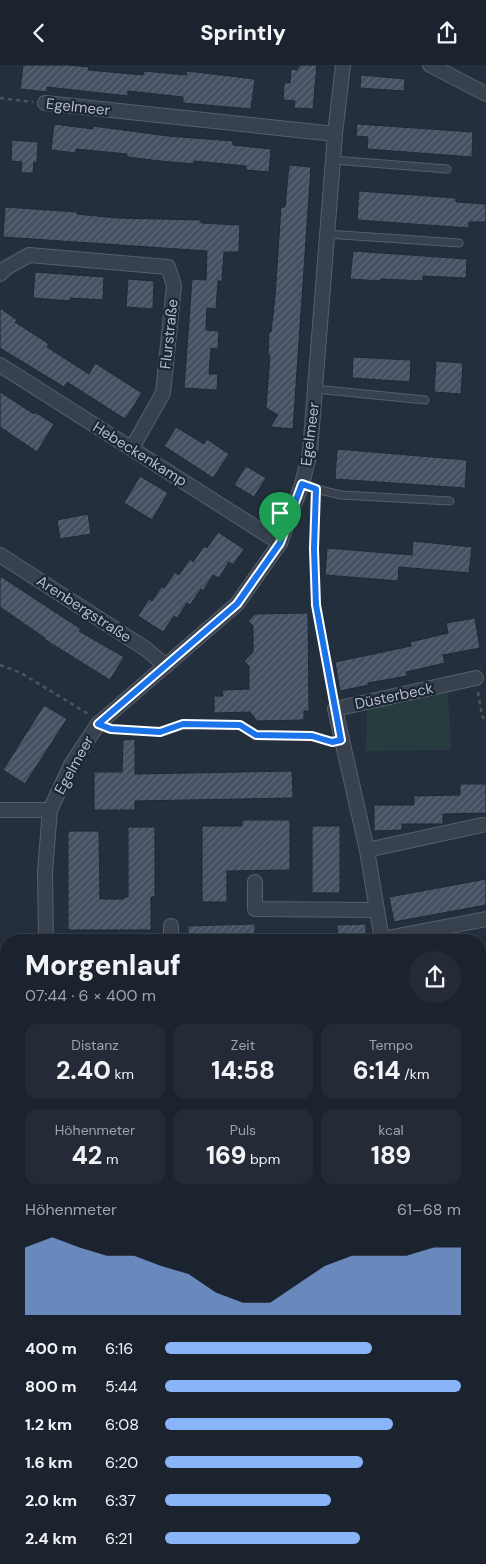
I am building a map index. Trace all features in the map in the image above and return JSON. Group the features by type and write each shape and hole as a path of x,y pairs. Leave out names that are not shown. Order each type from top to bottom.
{"street":[{"name":"Egelmeer","path":"46,934 45,871 50,810 72,763 98,724 237,604 280,543 302,484 310,452 335,134 343,65"},
{"path":"430,65 486,94"},
{"name":"Egelmeer","path":"45,103 335,134"},
{"name":"Flurstraße","path":"0,274 6,268 29,255 168,267 174,285 163,393 132,448"},
{"name":"Hebeckenkamp","path":"0,365 280,543"},
{"name":"Arenbergstraße","path":"0,555 146,649 166,665"},
{"name":"Düsterbeck","path":"381,934 367,849 335,709 476,678"},
{"path":"0,810 50,810"},
{"path":"367,849 482,825"},
{"path":"255,881 255,909 377,910"},
{"name":"Düsterbeck","path":"408,934 486,919"}],"lane":[{"path":"333,160 447,169"},
{"path":"327,234 459,243"},
{"path":"315,389 425,400"},
{"path":"302,484 341,495 450,501"}],"path":[{"name":"Egelmeer","path":"0,98 45,103"},
{"path":"316,489 314,549 316,605 335,709"},
{"path":"0,665 30,678 87,713 98,724 111,729 160,732 183,724 240,725 256,735 312,736 332,742 341,740"},
{"path":"476,678 482,716 486,721"}],"green space":[{"path":"448,691 451,750 366,751 367,708"}],"building":[{"path":"23,65 67,65 89,67 88,70 143,75 144,71 186,75 187,71 255,79 251,109 183,103 183,97 128,91 128,96 47,87 47,92 20,89"},
{"path":"300,65 317,65 313,109 294,108 295,101 283,100 284,83 290,83 291,69 297,70"},
{"path":"361,75 405,79 404,91 360,88"},
{"path":"54,124 93,129 93,126 168,136 233,141 233,145 271,149 269,172 246,170 246,166 194,161 194,164 160,161 127,157 127,154 76,149 76,153 51,150"},
{"path":"357,124 473,132 472,157 367,149 368,137 356,136"},
{"path":"12,140 38,142 37,163 34,162 33,173 21,173 22,162 11,161"},
{"path":"289,165 311,167 293,429 270,427 278,415 266,408 270,355 268,355 269,332 271,332 275,296 281,207 285,207"},
{"path":"359,191 456,198 456,202 486,204 486,222 469,222 469,228 357,220"},
{"path":"5,207 77,212 77,214 117,218 201,220 201,223 240,225 239,252 224,252 222,281 218,281 216,309 207,308 206,330 219,331 218,349 211,348 209,374 218,374 217,390 184,388 192,279 206,280 207,251 3,237"},
{"path":"353,251 467,259 466,278 423,276 423,281 350,279"},
{"path":"35,272 104,277 103,300 70,298 70,301 33,298"},
{"path":"128,279 154,281 153,309 126,307"},
{"path":"0,308 17,320 15,322 49,344 47,347 89,374 95,363 142,393 125,419 67,382 64,387 0,348"},
{"path":"353,357 411,360 410,382 352,378"},
{"path":"436,361 463,363 461,394 434,392"},
{"path":"0,392 34,414 35,412 54,424 37,452 0,427"},
{"path":"176,427 204,444 207,439 229,454 213,478 164,446"},
{"path":"337,449 467,460 465,488 335,479"},
{"path":"246,466 266,478 254,497 234,485"},
{"path":"140,476 168,493 152,520 124,503"},
{"path":"88,514 91,534 60,539 57,520"},
{"path":"218,532 244,549 233,565 229,562 219,578 213,575 203,591 201,589 190,605 187,603 177,618 174,616 163,632 138,616 149,599 152,601 175,572 179,575 190,559 193,562 204,546 207,548"},
{"path":"413,541 472,547 469,573 399,567 398,581 325,575 327,548 412,555"},
{"path":"0,576 81,629 79,631 124,657 110,680 44,639 0,607"},
{"path":"308,613 309,711 304,711 304,720 257,721 250,712 214,713 214,696 223,696 222,690 249,689 249,666 244,661 253,652 253,626 248,621 255,614"},
{"path":"475,618 480,648 443,655 445,663 406,672 407,676 368,683 369,685 340,691 335,662 411,646 410,642 448,633 446,623"},
{"path":"44,705 67,719 25,784 3,770"},
{"path":"135,739 135,774 292,771 293,798 135,801 135,810 94,810 94,772 122,772 123,740"},
{"path":"460,784 486,784 486,813 443,814 443,824 402,824 402,830 374,831 374,805 414,805 414,796 460,795"},
{"path":"242,820 290,820 290,870 227,871 227,902 202,902 202,826 242,826"},
{"path":"312,826 340,826 340,893 312,893"},
{"path":"128,827 155,827 155,897 151,897 151,930 68,930 68,831 99,831 100,899 124,899 124,897 128,897"},
{"path":"486,879 486,905 394,922 389,897"},
{"path":"255,924 255,934 188,934 188,926"},
{"path":"366,924 366,934 338,934 337,925"}],"route":[{"path":"302,484 316,489 314,549 316,605 341,740 332,742 312,736 256,735 240,725 183,724 160,732 111,729 98,724 237,604 280,543 302,484"}]}
